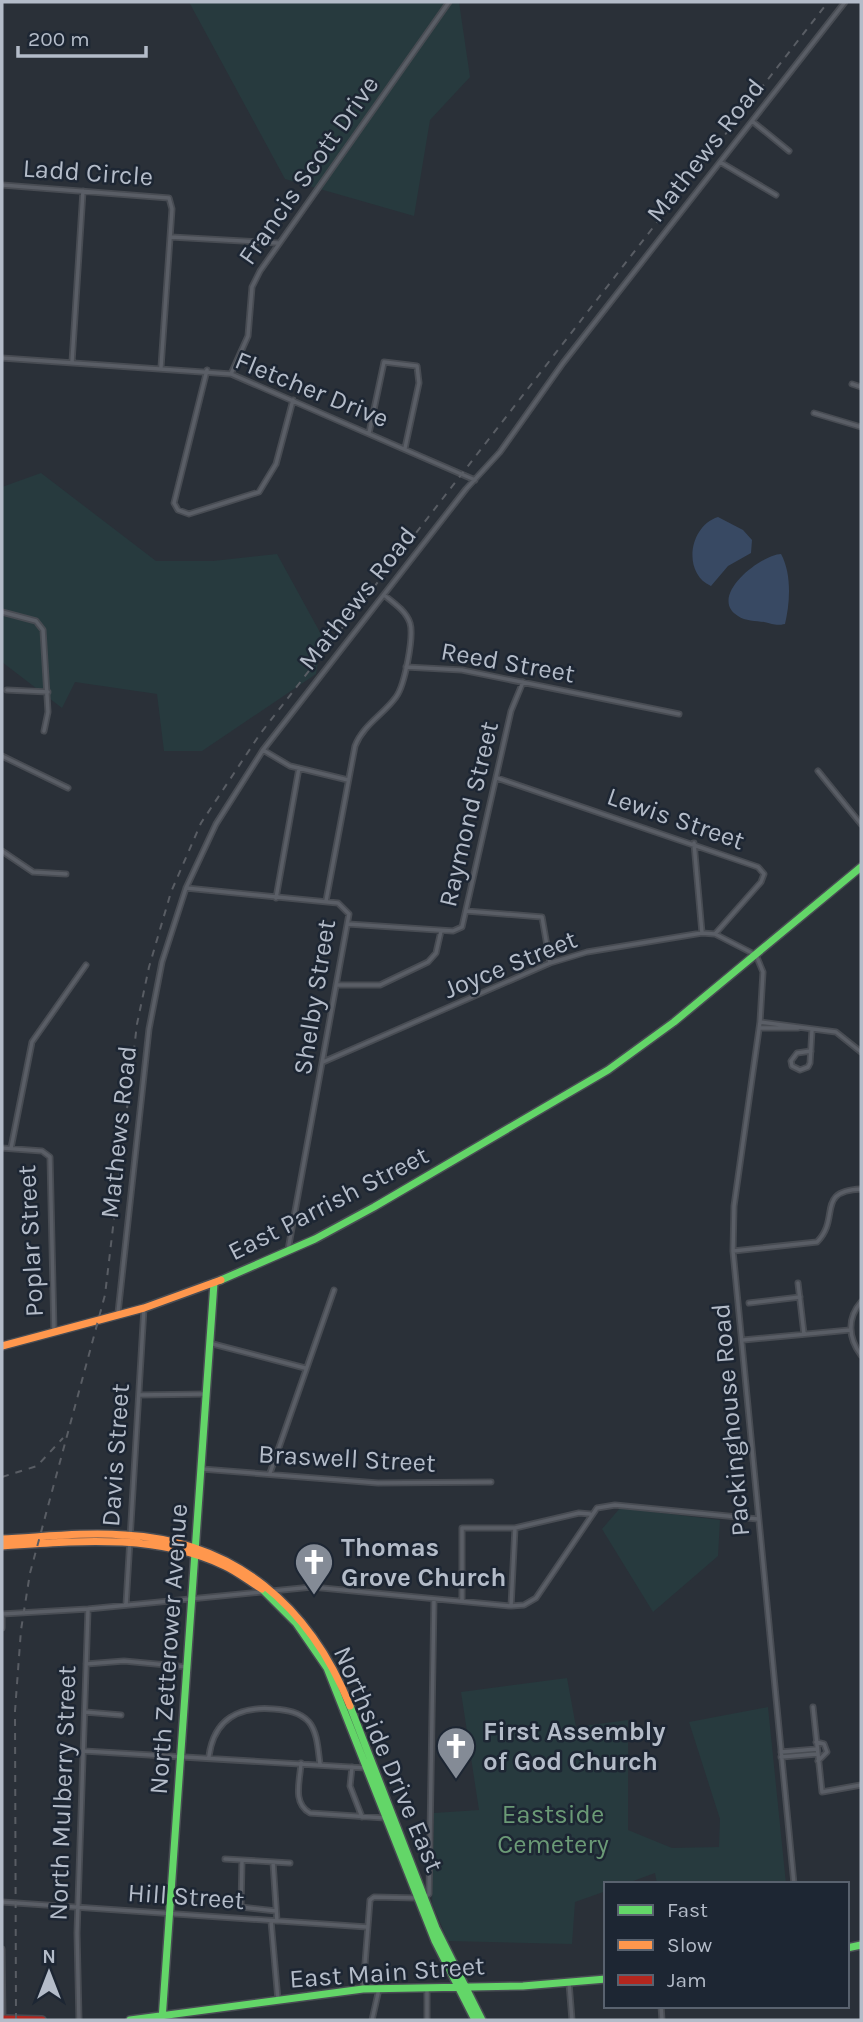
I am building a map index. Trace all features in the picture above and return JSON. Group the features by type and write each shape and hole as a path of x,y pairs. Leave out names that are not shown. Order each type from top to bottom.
{"main road":[{"name":"East Parrish Street","path":"2,1346 144,1308 214,1283 288,1252 461,1157 614,1066 756,955 861,867"},
{"name":"North Zetterower Avenue","path":"163,2019 214,1283"},
{"name":"Northside Drive East","path":"2,1546 129,1538"},
{"name":"Northside Drive East","path":"2,1539 129,1538 196,1551 267,1591 309,1629 329,1661 348,1700 390,1818 456,1986 475,2020"},
{"name":"Northside Drive East","path":"267,1591 314,1646 327,1668 390,1818"},
{"name":"Northside Drive East","path":"421,1897 482,2020"},
{"name":"East Main Street","path":"130,2020 163,2019 363,1989 569,1983 604,1979"},
{"path":"2,2019 42,2020"}],"street":[{"name":"Francis Scott Drive","path":"231,374 248,336 254,282 278,243 449,2"},
{"name":"Mathews Road","path":"118,1315 153,1000 186,888 211,832 263,750 475,480 500,452 564,363 845,2"},
{"path":"752,121 789,151"},
{"path":"720,162 776,195"},
{"name":"Ladd Circle","path":"2,185 169,198 172,209 171,237 161,367"},
{"path":"72,362 83,191"},
{"path":"171,237 278,243"},
{"name":"Fletcher Drive","path":"2,358 207,370 231,374 475,480"},
{"path":"369,433 384,362 408,363 419,369 419,383 405,449"},
{"path":"207,370 174,503 178,510 189,514 260,492 276,464 293,400"},
{"path":"852,384 861,387"},
{"path":"814,413 861,427"},
{"path":"326,901 358,739 397,696 405,667 410,623 401,609 384,595"},
{"path":"2,612 41,624 48,712 44,730"},
{"name":"Reed Street","path":"405,667 462,670 679,714"},
{"name":"Raymond Street","path":"336,985 380,985 433,959 441,930 460,929 511,711 523,682"},
{"path":"7,690 47,692"},
{"path":"263,750 279,762 348,780"},
{"path":"2,756 68,788"},
{"path":"276,898 299,768"},
{"path":"818,771 861,824"},
{"name":"Lewis Street","path":"497,778 758,867 764,874 761,882 715,934"},
{"path":"694,843 702,933"},
{"path":"2,851 33,872 66,874"},
{"name":"Shelby Street","path":"186,888 326,901 343,905 349,914 288,1252"},
{"path":"466,911 541,918 550,963"},
{"path":"348,924 441,930"},
{"name":"Joyce Street","path":"323,1062 550,963 587,952 702,933 715,934 756,955"},
{"name":"Packinghouse Road","path":"756,955 763,972 760,1022 734,1206 733,1251 793,1882"},
{"path":"2,1147 11,1148 32,1042 86,965"},
{"path":"760,1022 842,1035 861,1052"},
{"path":"759,1028 800,1028"},
{"path":"811,1051 797,1053 791,1061 792,1066 805,1069 810,1063 811,1051 812,1030"},
{"name":"Poplar Street","path":"11,1148 38,1151 50,1157 54,1333"},
{"path":"733,1251 817,1242 827,1227 832,1199 843,1190 861,1189"},
{"path":"799,1283 804,1334"},
{"path":"270,1474 334,1290"},
{"path":"749,1303 800,1297"},
{"path":"861,1302 851,1315 850,1330 861,1355"},
{"name":"Davis Street","path":"126,1605 144,1308"},
{"path":"743,1340 850,1330"},
{"path":"209,1343 306,1368"},
{"path":"139,1395 206,1394"},
{"name":"Braswell Street","path":"202,1469 378,1483 491,1482"},
{"path":"2,1628 2,1614 88,1609 312,1587 524,1605 536,1598 590,1514 597,1508 615,1505 758,1518"},
{"path":"462,1601 462,1528 515,1528 579,1513 590,1514"},
{"path":"511,1606 515,1528"},
{"path":"363,1989 370,1900 374,1897 421,1897 429,1894 434,1599"},
{"name":"North Mulberry Street","path":"79,2020 78,1908 88,1609"},
{"path":"86,1664 124,1661 188,1667"},
{"path":"813,1707 822,1792 861,1785"},
{"path":"209,1756 214,1735 231,1715 240,1710 263,1708 293,1711 307,1720 313,1728 320,1764"},
{"path":"85,1712 121,1715"},
{"path":"816,1742 824,1744 827,1749 825,1757 818,1761"},
{"path":"84,1751 209,1756 368,1769"},
{"path":"781,1755 817,1752"},
{"path":"301,1763 298,1800 301,1808 310,1814 390,1818"},
{"path":"352,1767 350,1786 362,1817"},
{"path":"225,1859 290,1863"},
{"path":"242,1860 241,1907 276,1911"},
{"path":"273,1862 277,1921"},
{"name":"Hill Street","path":"2,1902 367,1927"},
{"path":"271,1921 278,2000"},
{"path":"2,1949 2,2019"},
{"path":"569,1983 572,2020"},
{"path":"427,1987 427,2020"},
{"path":"372,2020 379,1989"}],"green space":[{"path":"189,2 459,2 470,77 430,120 414,216 285,179"},
{"path":"41,473 156,561 213,561 277,554 322,636 316,674 202,751 164,751 157,694 75,682 62,708 2,662 2,487"},
{"path":"620,1508 720,1520 718,1556 653,1612 602,1529"},
{"name":"Eastside Cemetery","path":"567,1678 576,1727 628,1720 628,1830 672,1848 719,1847 720,1819 689,1722 768,1707 786,1882 657,1882 655,1873 630,1882 604,1882 604,1892 575,1902 572,1944 448,1941 432,1903 434,1813 479,1810 461,1692"}],"water":[{"path":"718,517 743,530 752,540 751,553 728,566 711,586 702,580 696,571 693,550 695,539 701,530 708,522"},
{"path":"781,554 787,570 789,589 785,624 777,625 738,616 730,608 732,588 761,561"}],"railway":[{"path":"16,2020 15,1711 21,1630 30,1573 105,1295 137,1024 149,967 171,892 201,823 260,734 828,2"},
{"path":"2,1477 37,1466 63,1438"}],"traffic: fast":[{"path":"221,1280 315,1239 374,1207 608,1070 674,1022 861,867"},
{"path":"162,2020 214,1283"},
{"path":"262,1589 296,1623 327,1668 435,1941 475,2020"},
{"path":"350,1706 436,1928 482,2020"},
{"path":"849,1948 861,1945"},
{"path":"130,2020 363,1989 523,1986 604,1979"}],"traffic: slow":[{"path":"2,1346 144,1308 221,1280"},
{"path":"2,1539 79,1534 125,1535 165,1540 201,1550 234,1565 264,1585 290,1610 313,1638 333,1670 350,1706"},
{"path":"2,1546 87,1541 171,1548 199,1555 225,1566 262,1589"}],"traffic: jam":[{"path":"2,2019 42,2020"}],"place":[{"name":"Thomas Grove Church","path":"314,1596"},
{"name":"First Assembly of God Church","path":"456,1780"}]}
